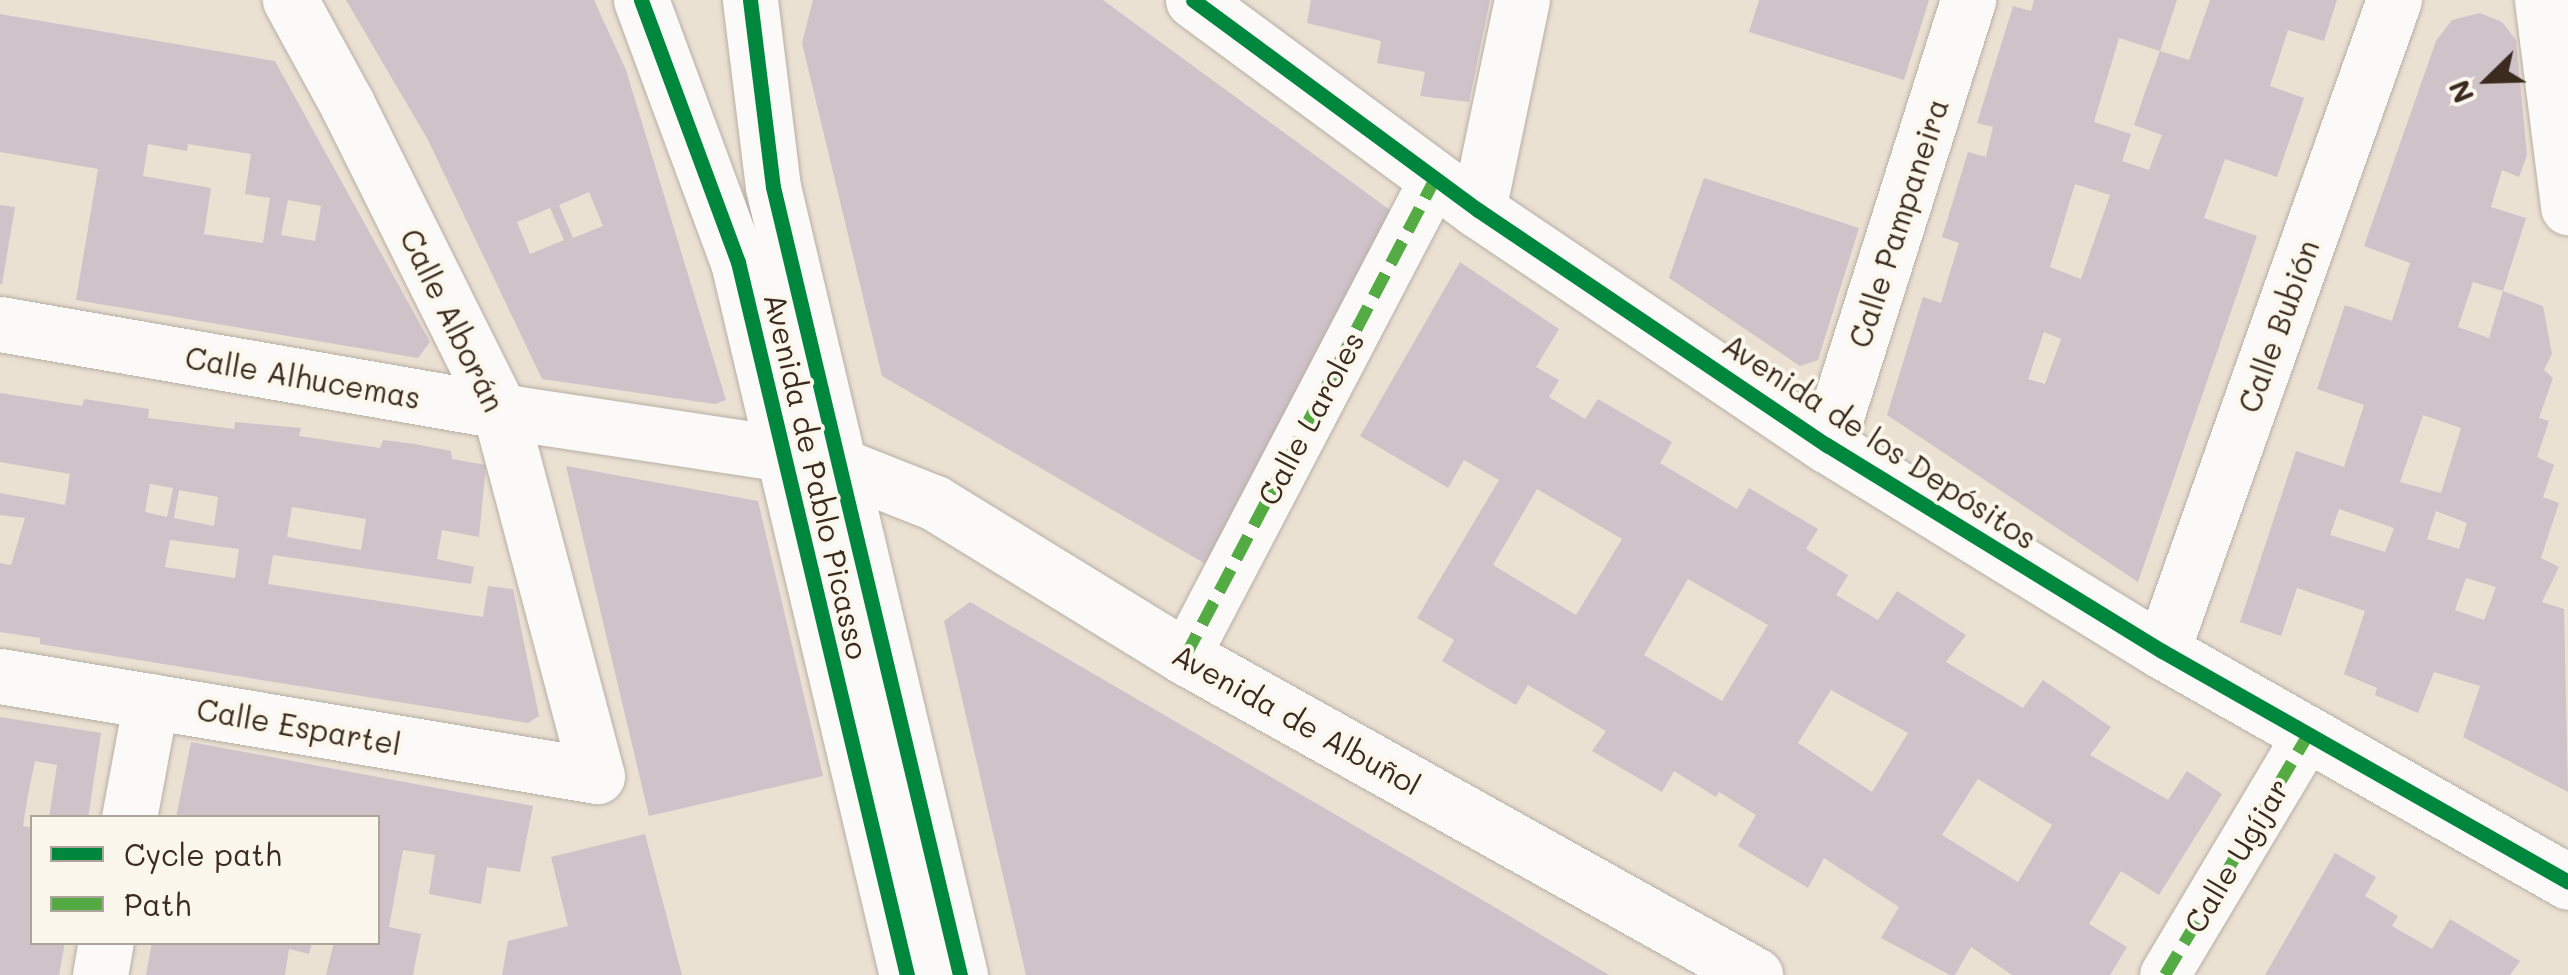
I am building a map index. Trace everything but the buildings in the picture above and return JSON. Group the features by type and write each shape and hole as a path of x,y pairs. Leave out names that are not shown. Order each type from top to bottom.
{"street":[{"name":"Calle Alborán","path":"290,0 347,104 500,411 597,776"},
{"name":"Avenida de Pablo Picasso","path":"641,0 738,262 907,975"},
{"name":"Avenida de Pablo Picasso","path":"750,0 773,187 960,975"},
{"name":"Avenida de los Depósitos","path":"1193,0 1457,194 1827,445 2162,651 2568,882"},
{"path":"1457,194 1522,0"},
{"name":"Calle Pampaneira","path":"1827,445 1968,0"},
{"name":"Calle Bubión","path":"2162,651 2394,0"},
{"path":"2542,0 2568,207"},
{"name":"Calle Laroles","path":"1185,657 1457,194"},
{"name":"Calle Alhucemas","path":"0,324 500,411 784,454"},
{"name":"Avenida de Albuñol","path":"839,465 935,503 1185,657 1755,975"},
{"name":"Calle Espartel","path":"0,676 597,776"},
{"path":"131,815 151,701"},
{"name":"Calle Ugíjar","path":"2164,975 2308,735"},
{"path":"100,975 105,945"}],"marked path":[{"path":"1185,657 1435,179"},
{"path":"2165,975 2308,735"}],"cycle path":[{"path":"641,0 738,262 907,975"},
{"path":"750,0 773,187 960,975"},
{"path":"1193,0 1478,210 1827,445 2162,651 2568,882"}]}
